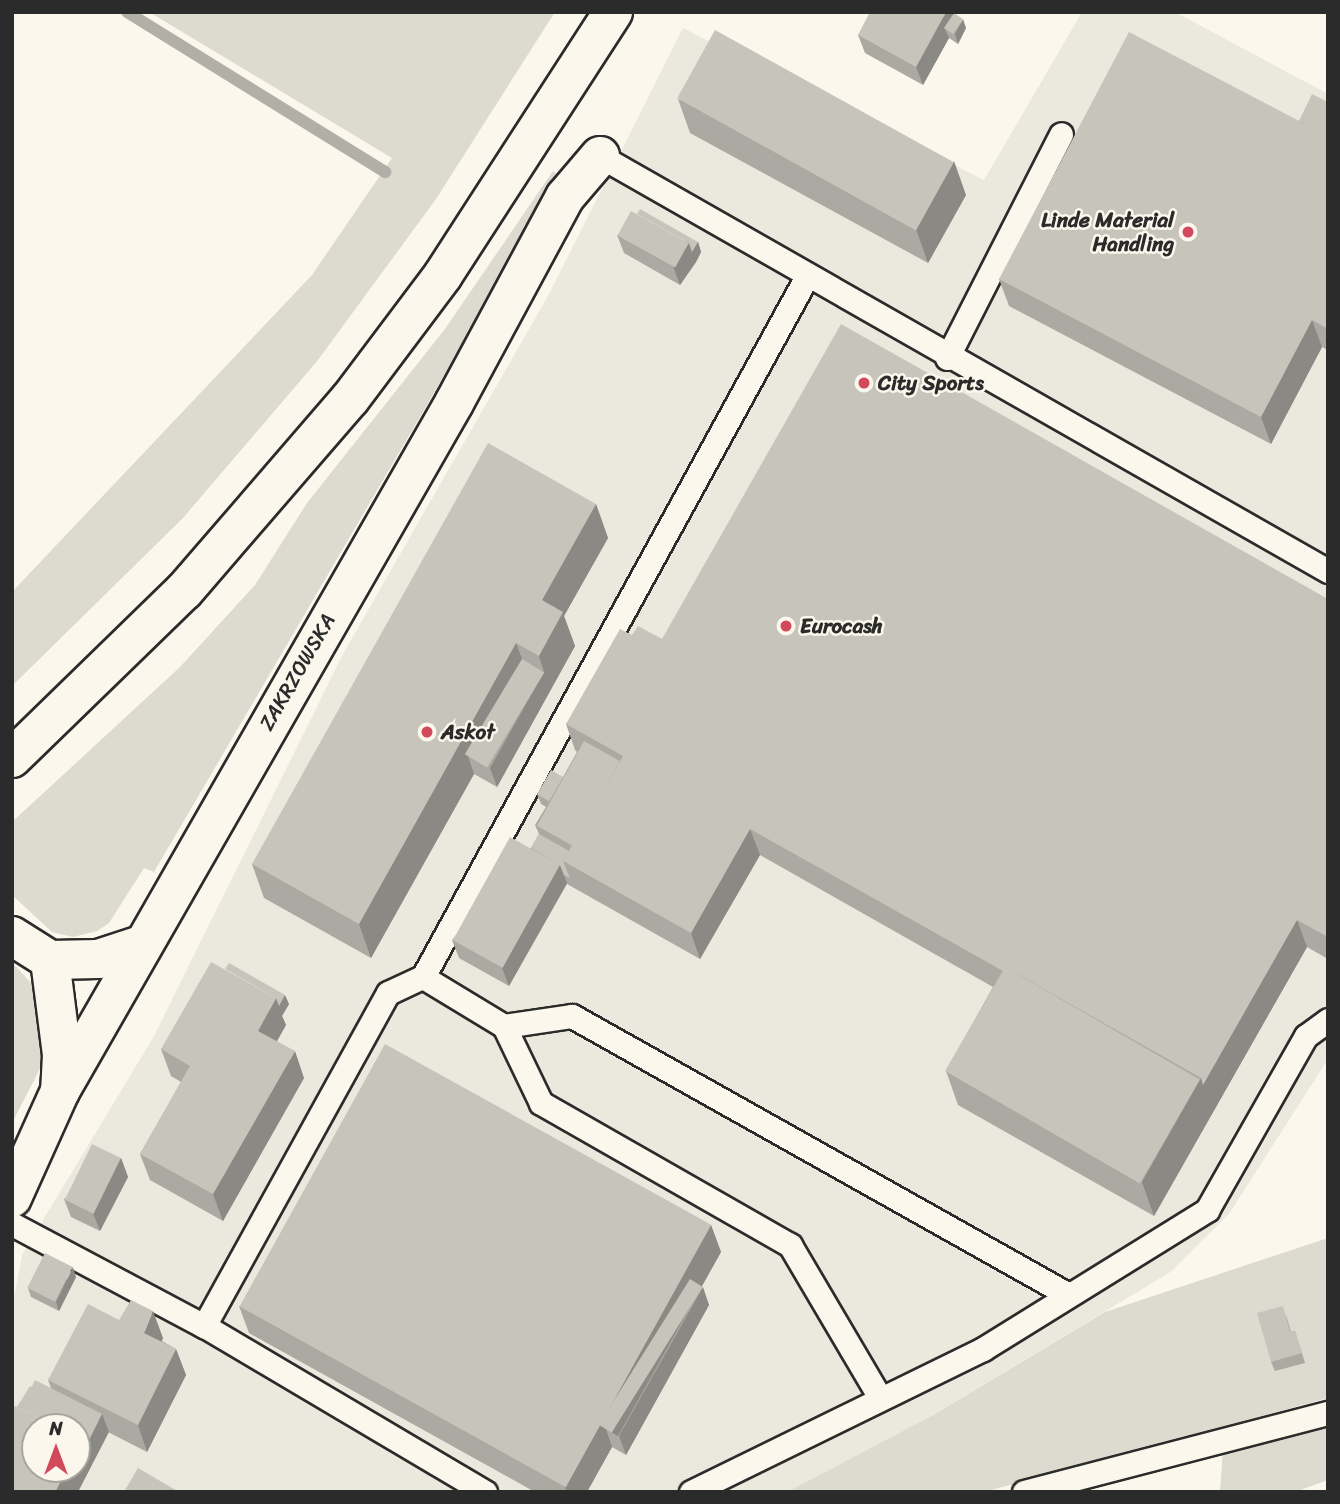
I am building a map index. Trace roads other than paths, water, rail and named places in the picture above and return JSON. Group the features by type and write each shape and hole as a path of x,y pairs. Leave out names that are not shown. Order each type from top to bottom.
{"street":[{"path":"12,758 184,591 350,399 450,265 613,12"},
{"name":"ZAKRZOWSKA","path":"12,1198 60,1091 141,945 454,403 565,197 600,156"},
{"path":"12,936 50,960 97,959 141,945"},
{"path":"50,960 62,1055 60,1091"}],"lane":[{"path":"947,358 1061,134"},
{"path":"600,156 806,278 1328,571"},
{"path":"204,1326 388,993 423,977 806,278"},
{"path":"423,977 504,1026 541,1103 790,1245 880,1398"},
{"path":"504,1026 572,1016 1066,1294"},
{"path":"691,1492 983,1349 1066,1294 1207,1210 1306,1036 1328,1020"},
{"path":"12,1224 204,1326 485,1492"},
{"path":"1024,1492 1328,1413"}],"waterway":[{"path":"127,12 385,172"}],"place":[{"name":"Linde Material Handling","path":"1188,232"},
{"name":"City Sports","path":"864,383"},
{"name":"Eurocash","path":"786,626"},
{"name":"Askot","path":"427,732"}]}
